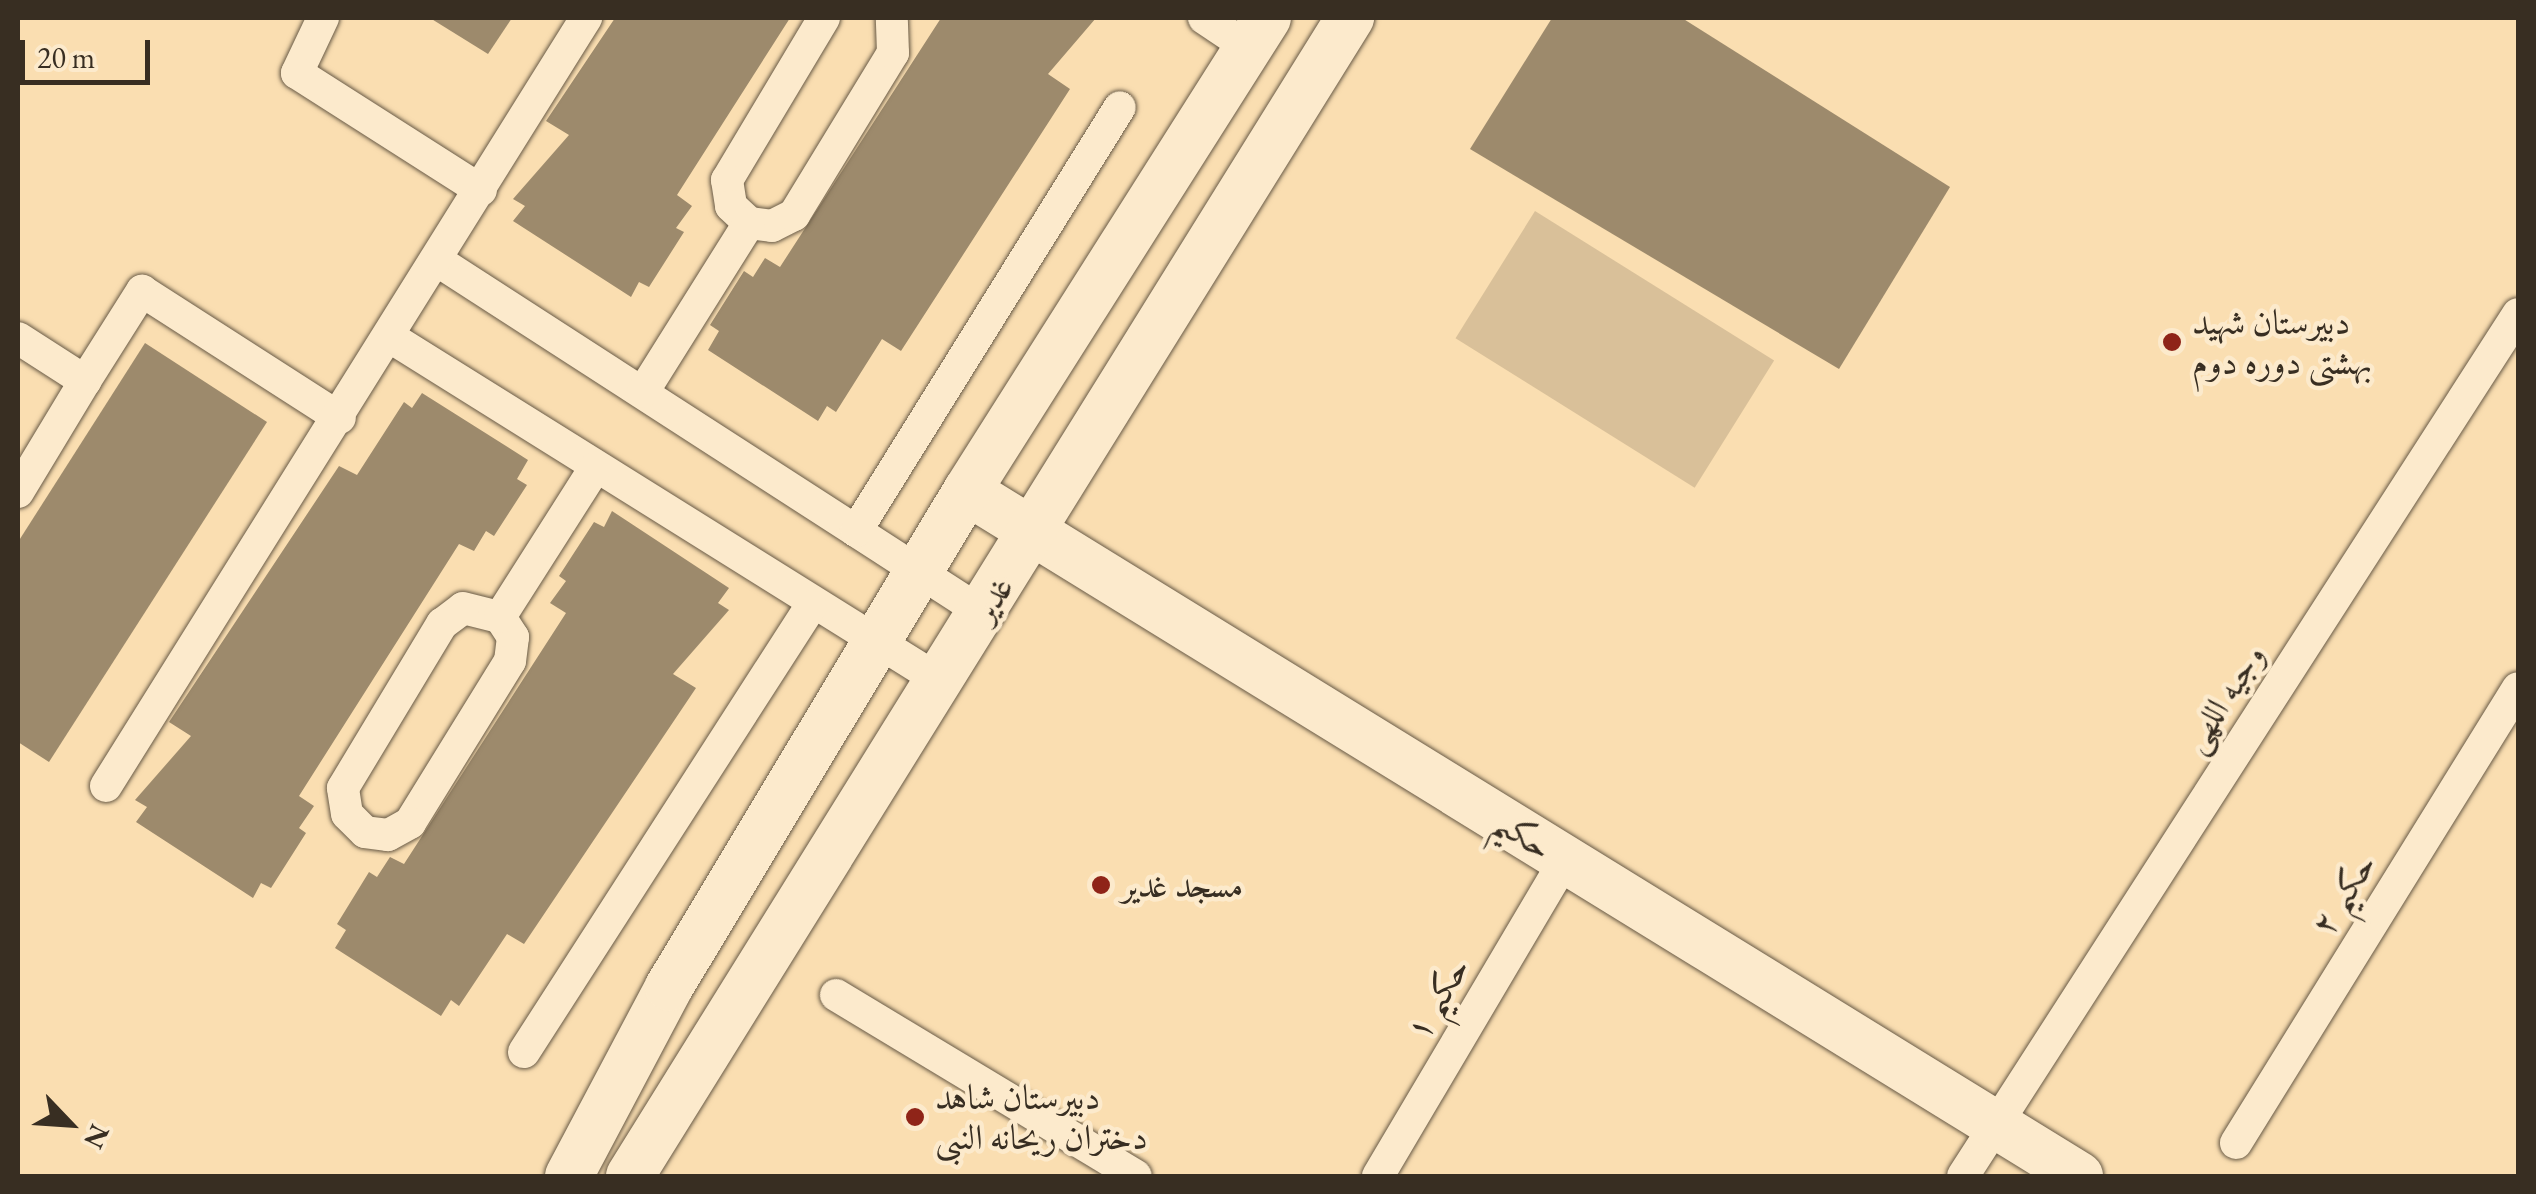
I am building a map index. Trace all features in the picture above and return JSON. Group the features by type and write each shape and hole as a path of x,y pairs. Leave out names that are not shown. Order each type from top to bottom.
{"street":[{"path":"323,18 296,73 481,190"},
{"path":"106,786 340,418 586,18"},
{"path":"824,18 727,180 731,206 748,223 772,226 794,214 893,53 892,18"},
{"path":"1204,18 1258,33"},
{"name":"غدیر","path":"630,1176 1038,530 1350,18"},
{"name":"غدیر","path":"569,1176 669,987 967,491 1258,33"},
{"path":"856,531 1120,106"},
{"path":"643,392 748,223"},
{"path":"438,261 983,612"},
{"path":"18,492 142,291 340,418"},
{"name":"وجیه اللهی","path":"1963,1176 2515,329"},
{"path":"390,337 810,606 940,680"},
{"path":"18,338 85,381"},
{"path":"500,616 595,468"},
{"name":"حکیم","path":"967,491 1038,530 2079,1176"},
{"path":"476,606 500,616 513,638 510,661 410,823 388,835 354,825 343,788 442,624 476,606"},
{"path":"524,1052 810,606"},
{"name":"حکیم ۲","path":"2236,1143 2518,688"},
{"name":"حکیم ۱","path":"1378,1176 1565,860"},
{"path":"836,995 1136,1176"}],"shaded area":[{"path":"1535,211 1774,360 1695,488 1456,338"}],"building":[{"path":"430,18 512,18 488,54"},
{"path":"615,18 790,18 677,195 692,206 676,228 684,232 649,287 639,282 631,297 513,221 525,206 513,199 569,135 546,121"},
{"path":"941,18 1096,18 1048,74 1070,89 901,351 882,339 836,412 827,406 818,421 708,350 719,331 710,325 744,271 753,277 765,258 780,267"},
{"path":"1552,18 1682,18 1950,187 1839,369 1470,149"},
{"path":"145,343 267,422 49,762 18,742 18,542"},
{"path":"422,393 528,460 517,479 527,485 494,536 486,531 474,551 459,544 299,796 314,806 299,828 306,833 271,888 261,883 253,898 136,822 147,807 135,800 191,736 169,722 339,466 357,475 404,402 412,408"},
{"path":"612,511 729,588 718,603 729,610 673,674 696,688 524,944 507,934 459,1006 451,1000 441,1016 335,948 346,930 337,924 369,872 377,877 390,857 404,864 566,613 550,603 566,581 559,576 594,522 604,527"}],"place":[{"name":"دبیرستان شهید بهشتی دوره دوم","path":"2172,342"},
{"name":"مسجد غدیر","path":"1101,885"},
{"name":"دبیرستان شاهد دختران ریحانه النبی","path":"915,1117"}]}
